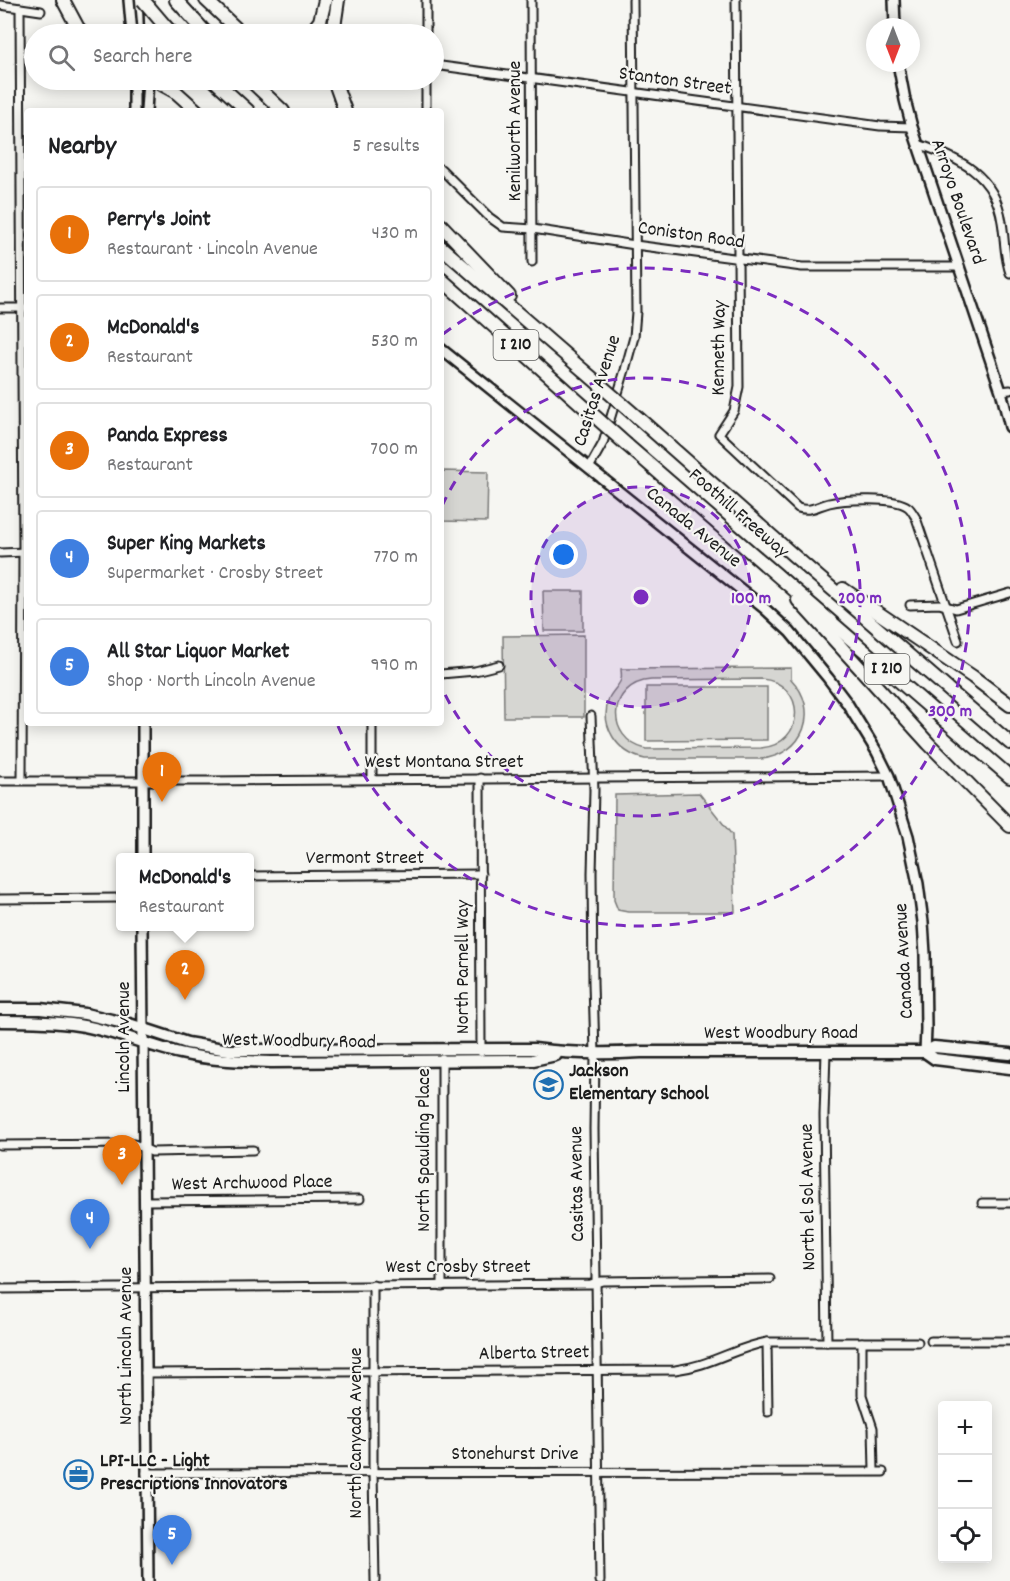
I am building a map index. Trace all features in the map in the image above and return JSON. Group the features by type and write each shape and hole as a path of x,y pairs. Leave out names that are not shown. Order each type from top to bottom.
{"highway":[{"path":"63,0 76,24"},
{"path":"143,0 163,24"},
{"path":"176,0 198,24"},
{"path":"206,0 231,24"},
{"path":"318,24 325,0"},
{"path":"334,24 338,0"},
{"path":"172,90 194,108"},
{"path":"225,90 245,108"},
{"path":"261,90 280,108"},
{"path":"338,90 344,108"},
{"path":"444,228 544,335"},
{"name":"Foothill Freeway","path":"444,251 544,335 1010,743"},
{"name":"Foothill Freeway","path":"444,282 627,445 1010,777"},
{"path":"444,292 485,318"},
{"path":"793,555 1010,705"},
{"path":"763,561 929,744 1010,826"}],"main road":[{"name":"West Woodbury Road","path":"0,1009 77,1012 106,1018 187,1043 229,1050 482,1055 534,1049 595,1054 925,1052 934,1047 1010,1054"},
{"name":"West Woodbury Road","path":"0,1021 40,1021 79,1025 100,1029 179,1053 231,1061 271,1062 442,1055"},
{"name":"West Woodbury Road","path":"925,1052 935,1059 1010,1068"}],"street":[{"path":"129,0 131,24"},
{"path":"149,0 150,24"},
{"path":"426,0 426,24"},
{"name":"Kenilworth Avenue","path":"531,0 532,262"},
{"name":"Casitas Avenue","path":"590,468 603,443 634,338 636,312 633,0"},
{"name":"Kenneth Way","path":"736,0 739,387 734,411 719,434 798,508 806,510 831,502 892,500 908,507 916,518 958,641"},
{"path":"894,0 895,18"},
{"path":"0,5 41,11"},
{"path":"0,308 24,308 20,8"},
{"name":"Stanton Street","path":"444,66 880,126 912,127"},
{"name":"Arroyo Boulevard","path":"900,72 912,127 959,267 1005,391 1010,427"},
{"path":"134,90 134,108"},
{"path":"146,108 147,90"},
{"path":"426,90 426,108"},
{"path":"918,144 953,157 969,166 989,186 1002,216 1010,273"},
{"name":"Coniston Road","path":"444,172 497,224 503,227 533,229 802,267 959,267"},
{"name":"Canada Avenue","path":"444,351 764,608 790,632 847,703 889,776 908,836 923,922 925,1052"},
{"path":"0,553 24,552"},
{"path":"910,605 939,604 956,609 1010,593"},
{"path":"22,780 24,628"},
{"path":"444,674 475,671 499,665"},
{"name":"Casitas Avenue","path":"591,716 600,1581"},
{"path":"143,726 143,853"},
{"path":"372,726 372,779"},
{"name":"West Montana Street","path":"0,781 889,776"},
{"name":"North Parnell Way","path":"480,778 482,1055"},
{"name":"Vermont Street","path":"254,876 481,874"},
{"path":"0,898 116,898"},
{"name":"Lincoln Avenue","path":"142,931 144,1148"},
{"name":"North el Sol Avenue","path":"826,1052 824,1115 826,1342"},
{"name":"North Spaulding Place","path":"442,1055 442,1286"},
{"path":"0,1145 134,1144 152,1152 253,1150"},
{"name":"North Lincoln Avenue","path":"144,1148 148,1581"},
{"name":"West Archwood Place","path":"145,1201 360,1199"},
{"path":"982,1203 1010,1203"},
{"name":"West Crosby Street","path":"0,1289 442,1286 770,1279"},
{"name":"North Canyada Avenue","path":"374,1285 375,1581"},
{"path":"930,1341 1010,1341"},
{"path":"767,1342 768,1412"},
{"name":"Alberta Street","path":"146,1373 675,1370 706,1364 751,1345 767,1342 918,1342"},
{"path":"862,1342 862,1395 873,1428 874,1471"},
{"name":"Stonehurst Drive","path":"147,1473 884,1472"}],"shaded area":[{"path":"444,471 488,472 487,522 444,521"},
{"path":"543,591 583,591 583,631 544,631"},
{"path":"584,635 584,717 504,717 503,636"},
{"path":"791,668 791,679 800,691 805,704 806,717 803,729 788,749 776,756 761,759 645,759 635,756 626,751 613,737 606,718 609,698 620,681 621,669","holes":["761,679 776,683 787,690 796,713 787,736 776,744 761,748 646,749 632,743 623,734 618,724 619,701 626,691 637,683 651,680"]},
{"path":"646,687 767,687 767,740 646,741"},
{"path":"699,793 732,835 735,912 628,912 618,910 614,900 615,795"}],"place":[{"name":"Perry's Joint","path":"162,802"},
{"name":"McDonald's","path":"185,1000"},
{"name":"Jackson Elementary School","path":"548,1084"},
{"name":"Panda Express","path":"122,1185"},
{"name":"Super King Markets","path":"90,1249"},
{"name":"LPI-LLC - Light Prescriptions Innovators","path":"79,1474"},
{"name":"All Star Liquor Market","path":"172,1565"}]}
